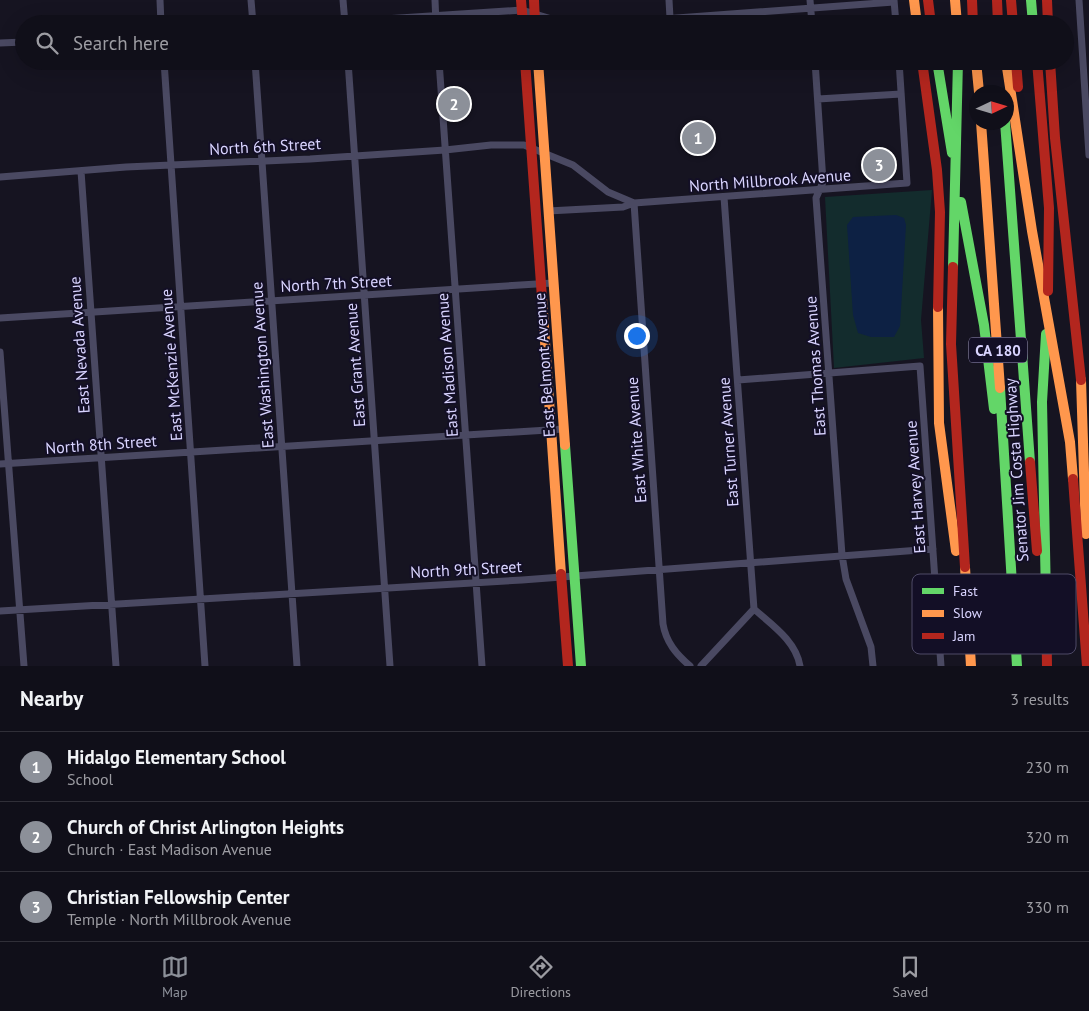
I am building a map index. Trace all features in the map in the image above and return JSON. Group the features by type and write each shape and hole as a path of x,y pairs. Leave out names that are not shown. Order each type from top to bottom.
{"main road":[{"path":"534,0 535,15"},
{"path":"914,0 916,15"},
{"path":"930,0 931,15"},
{"path":"957,0 958,15"},
{"path":"972,0 973,15"},
{"path":"1011,0 1012,15"},
{"path":"1031,0 1032,15"},
{"path":"1047,0 1048,15"},
{"path":"997,2 998,15"},
{"name":"East Belmont Avenue","path":"526,70 568,666"},
{"name":"East Belmont Avenue","path":"539,70 581,666"},
{"path":"923,70 936,163 940,212 937,357 939,423 947,492 960,574"},
{"path":"938,70 944,112 984,325 1011,574"},
{"path":"958,70 951,344 965,574"},
{"path":"977,70 978,85"},
{"path":"1001,70 1002,85"},
{"path":"1007,70 1030,219 1058,370 1074,472 1088,666"},
{"path":"1017,70 1030,219"},
{"path":"1037,70 1050,234 1042,402 1045,574"},
{"path":"1051,70 1055,138 1083,404 1088,666"},
{"name":"Senator Jim Costa Highway","path":"982,130 1005,454 1011,574"},
{"name":"Senator Jim Costa Highway","path":"1006,130 1039,574"}],"street":[{"path":"160,0 161,15"},
{"path":"251,0 252,15"},
{"path":"343,0 344,15"},
{"path":"435,0 436,15 521,5 531,15"},
{"path":"669,0 670,15"},
{"path":"1079,0 1089,155"},
{"path":"700,15 810,4 894,1 895,15"},
{"path":"0,43 15,42"},
{"name":"East McKenzie Avenue","path":"165,70 205,666"},
{"name":"East Washington Avenue","path":"256,70 297,666"},
{"name":"East Grant Avenue","path":"349,70 390,666"},
{"name":"East Madison Avenue","path":"440,70 482,666"},
{"name":"East Thomas Avenue","path":"816,70 823,182 816,198 842,555 846,579 871,647 872,666"},
{"path":"818,99 901,94 900,70"},
{"name":"North Millbrook Avenue","path":"548,211 623,207 634,203 907,183 901,94"},
{"name":"North 6th Street","path":"0,178 171,165 445,150 491,145 531,146"},
{"name":"North Millbrook Avenue","path":"531,146 573,165 608,192 634,203"},
{"name":"East Nevada Avenue","path":"81,172 116,666"},
{"name":"East Turner Avenue","path":"724,197 754,609"},
{"name":"East White Avenue","path":"634,203 665,633 673,649 690,666"},
{"name":"North 7th Street","path":"0,318 553,283"},
{"path":"0,352 24,666"},
{"name":"East Harvey Avenue","path":"829,373 920,366 935,574"},
{"path":"738,380 829,373"},
{"name":"North 8th Street","path":"0,464 564,429"},
{"name":"North 9th Street","path":"0,611 384,588 933,549"},
{"path":"701,666 754,609 788,640 794,648 800,666"}],"green space":[{"path":"932,190 921,320 924,358 834,368 825,197"}],"water":[{"path":"896,215 904,218 906,225 900,326 894,337 871,337 858,333 853,315 847,225 853,217"}],"traffic: fast":[{"path":"1031,0 1032,15"},
{"path":"938,70 952,153"},
{"path":"953,267 958,70"},
{"path":"1006,130 1030,462"},
{"path":"961,202 984,325 994,409"},
{"path":"1046,334 1042,402 1046,574"},
{"path":"1000,388 1011,574"},
{"path":"565,445 581,666"},
{"path":"1016,654 1017,666"}],"traffic: slow":[{"path":"914,0 916,15"},
{"path":"955,0 956,15"},
{"path":"539,70 565,445"},
{"path":"977,70 978,85"},
{"path":"1007,70 1032,231 1070,442 1073,479"},
{"path":"982,130 1000,388"},
{"path":"542,298 561,574"},
{"path":"938,307 939,423 956,551"},
{"path":"1081,380 1086,534"},
{"path":"965,567 965,574"},
{"path":"970,654 971,666"}],"traffic: jam":[{"path":"521,0 522,15"},
{"path":"534,0 535,15"},
{"path":"928,0 930,15"},
{"path":"972,0 973,15"},
{"path":"997,0 998,15"},
{"path":"1011,0 1012,15"},
{"path":"1047,0 1048,15"},
{"path":"526,70 542,298"},
{"path":"923,70 937,170 940,212 938,307"},
{"path":"1017,70 1018,87"},
{"path":"1038,70 1049,208 1048,291"},
{"path":"1051,70 1055,138 1081,380"},
{"path":"953,267 951,344 965,567"},
{"path":"1030,462 1037,551"},
{"path":"1073,479 1087,666"},
{"path":"561,574 568,666"},
{"path":"1047,654 1047,666"}],"place":[{"name":"Church of Christ Arlington Heights","path":"454,104"},
{"name":"Hidalgo Elementary School","path":"698,138"},
{"name":"Christian Fellowship Center","path":"879,165"}]}
